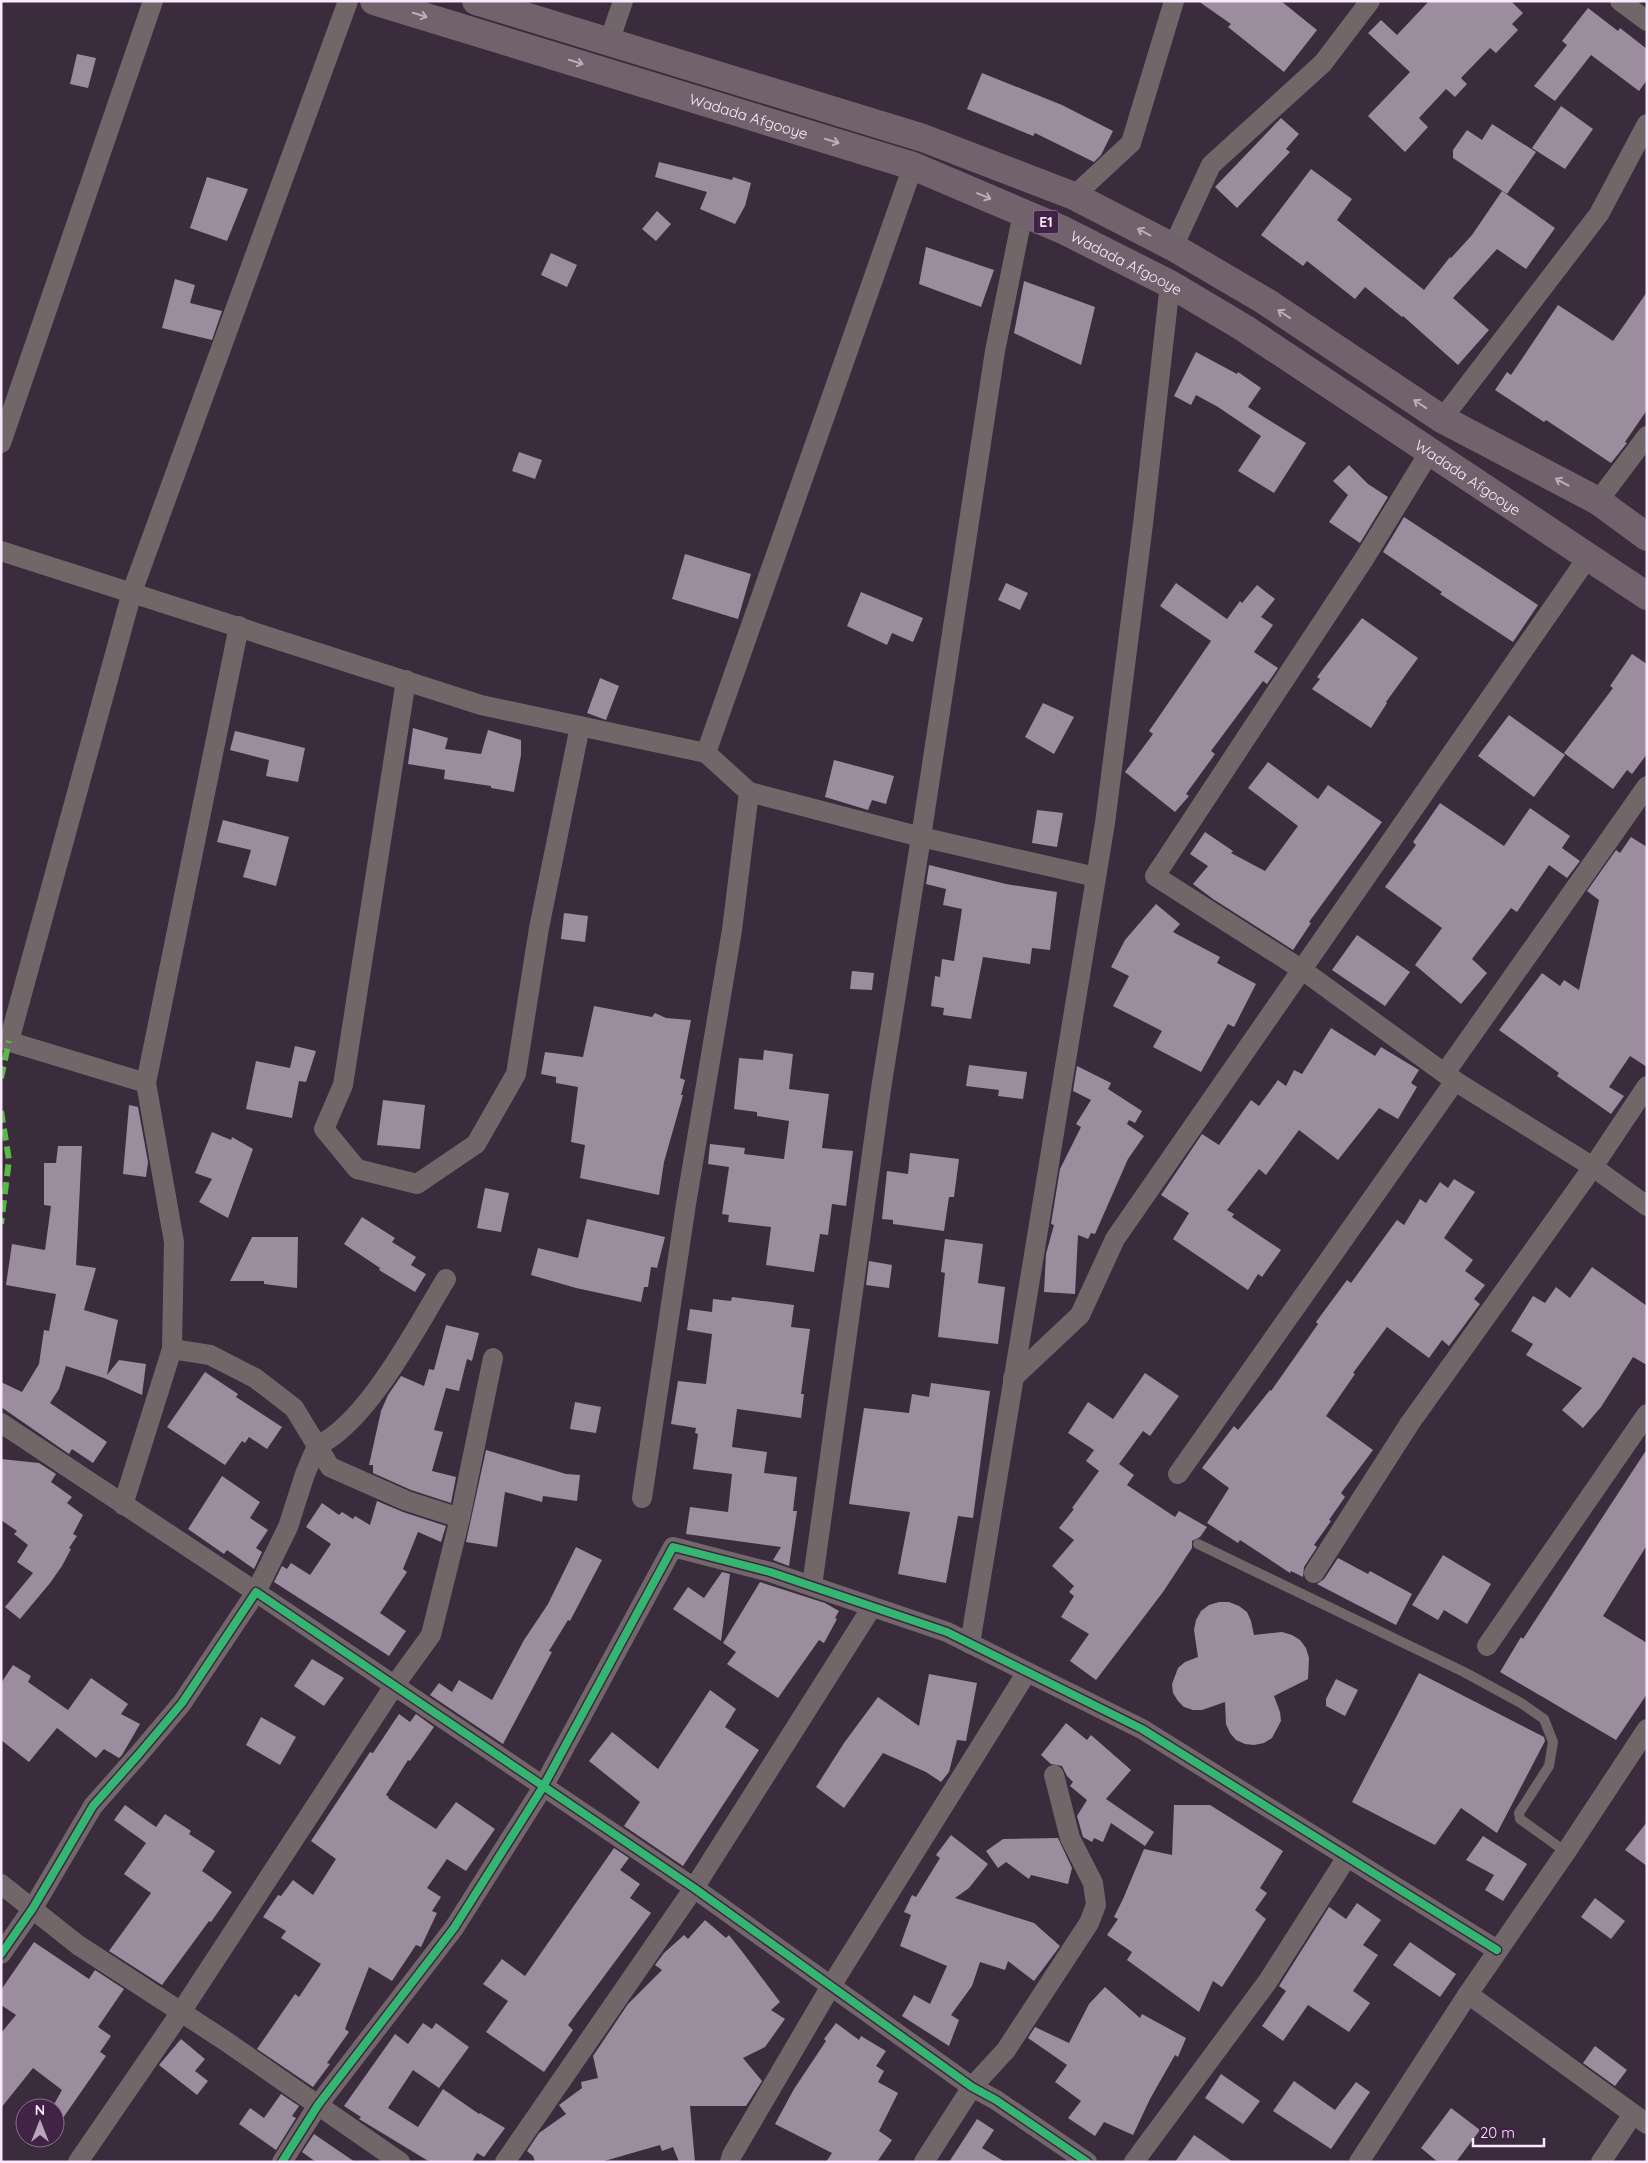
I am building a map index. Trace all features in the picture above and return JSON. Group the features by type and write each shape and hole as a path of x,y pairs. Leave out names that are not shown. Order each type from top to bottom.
{"highway":[{"name":"Wadada Afgooye","path":"374,1 913,166 1063,230 1170,284 1244,328 1429,453 1647,596"},
{"name":"Wadada Afgooye","path":"476,1 923,138 1074,196 1173,247 1265,301 1442,419 1598,501 1647,537"}],"street":[{"path":"1,443 153,1"},
{"path":"146,1083 5,1040 132,592 348,1"},
{"path":"609,42 623,1"},
{"path":"1074,196 1131,144 1174,1"},
{"path":"1173,247 1211,166 1323,62 1370,1"},
{"path":"1620,1 1647,21"},
{"path":"1442,419 1599,214 1647,124"},
{"path":"706,753 913,166"},
{"path":"812,1586 881,1089 994,351 1023,213"},
{"path":"970,1644 1096,877 1143,524 1170,284"},
{"path":"1598,501 1647,436"},
{"path":"1429,453 1364,560 1155,876 1301,969 1450,1077 1593,1167 1647,1206"},
{"path":"1,551 481,705 706,753 749,792 921,837 1096,877"},
{"path":"1013,1378 1080,1315 1116,1239 1301,969 1588,558"},
{"path":"123,1505 172,1349 174,1242 146,1083 238,626"},
{"path":"406,680 343,1085 324,1129 357,1169 417,1184 476,1144 516,1074 539,928 580,726"},
{"path":"1178,1474 1647,786"},
{"path":"642,1498 686,1204 732,930 749,792"},
{"path":"1314,1572 1410,1423 1593,1167 1647,1086"},
{"path":"1,1954 33,1908 93,1806 182,1703 256,1592 288,1527 305,1474 317,1446 329,1440 352,1421 385,1378 446,1280"},
{"path":"172,1349 210,1355 255,1378 294,1408 330,1467 352,1479 407,1501 460,1518"},
{"path":"78,2162 181,2012 394,1686 431,1635 460,1518 493,1358"},
{"path":"1486,1646 1647,1414"},
{"path":"1,1423 256,1592 694,1888 972,2087 996,2100 1087,2162"},
{"path":"282,2162 318,2105 454,1928 543,1787 673,1547 770,1572 947,1632 1142,1729 1497,1950"},
{"path":"505,2162 694,1888 872,1607"},
{"path":"730,2162 732,2155 830,1986 1027,1672"},
{"path":"1359,2162 1497,1950 1566,1852 1647,1729"},
{"path":"924,2162 972,2087 1006,2050 1089,1922 1096,1905 1093,1883 1070,1838 1054,1775"},
{"path":"1134,2162 1268,1981 1347,1857"},
{"path":"1,1884 78,1944 400,2162"},
{"path":"1468,1994 1640,2119 1601,2162"}],"lane":[{"path":"1198,1544 1464,1672 1521,1703 1544,1719 1553,1742 1549,1766 1519,1812 1520,1819 1566,1852"}],"building":[{"path":"1198,1 1281,1 1317,30 1284,72 1228,27 1231,24"},
{"path":"1429,1 1511,1 1523,13 1512,24 1518,30 1496,53 1490,48 1461,78 1467,84 1455,97 1446,89 1419,118 1428,127 1405,152 1368,116 1410,72 1368,33 1381,20 1397,35"},
{"path":"1588,8 1618,31 1620,28 1647,49 1647,80 1639,91 1591,55 1555,101 1534,86 1567,45 1562,41"},
{"path":"77,54 96,58 88,88 70,84"},
{"path":"982,73 1062,105 1113,131 1101,155 1094,162 1035,133 1033,136 967,109"},
{"path":"1561,106 1593,129 1565,169 1532,148"},
{"path":"1281,118 1299,134 1286,149 1290,152 1237,208 1215,187"},
{"path":"1492,124 1536,152 1507,194 1453,158 1453,150 1467,130 1482,140"},
{"path":"659,162 732,180 733,177 751,183 745,206 735,224 700,209 707,192 655,177"},
{"path":"1311,169 1352,199 1337,220 1424,290 1450,257 1472,235 1502,191 1555,228 1526,269 1497,249 1453,298 1489,330 1458,365 1403,316 1365,287 1355,299 1307,261 1303,266 1261,235"},
{"path":"207,177 248,189 227,241 190,228"},
{"path":"657,211 671,224 656,241 642,229"},
{"path":"926,247 994,270 981,307 919,284"},
{"path":"551,253 577,265 567,287 541,275"},
{"path":"175,279 195,285 190,303 222,311 212,340 162,328"},
{"path":"1024,281 1095,307 1081,365 1014,333"},
{"path":"1647,292 1647,410 1625,442 1627,443 1611,463 1546,420 1544,422 1495,390 1507,372 1511,375 1558,305 1613,341"},
{"path":"1196,352 1237,374 1238,372 1261,388 1248,407 1306,443 1274,493 1238,471 1261,436 1218,407 1196,395 1191,405 1174,396"},
{"path":"519,452 542,460 535,479 512,471"},
{"path":"1349,465 1368,484 1388,497 1360,543 1329,522 1348,495 1333,481"},
{"path":"1404,517 1538,605 1513,642 1440,594 1442,592 1383,552"},
{"path":"685,554 751,574 738,619 672,599"},
{"path":"1006,583 1028,593 1020,610 998,600"},
{"path":"1176,583 1227,619 1240,601 1242,603 1257,585 1275,599 1261,617 1273,625 1254,652 1278,668 1267,684 1263,681 1211,751 1215,754 1186,794 1189,796 1175,812 1125,772 1153,734 1149,731 1211,641 1160,606"},
{"path":"861,592 923,618 913,642 892,633 887,645 847,626"},
{"path":"1362,618 1418,658 1386,702 1371,728 1312,689 1320,679 1317,677"},
{"path":"1632,654 1647,664 1647,754 1632,774 1627,770 1613,789 1564,753 1613,688 1610,686"},
{"path":"600,678 619,686 606,720 587,713"},
{"path":"1043,703 1074,717 1054,754 1025,737"},
{"path":"1509,715 1565,755 1534,797 1478,756"},
{"path":"413,728 448,738 445,749 481,754 488,730 521,740 521,755 514,792 491,788 491,786 444,779 445,770 408,764"},
{"path":"235,731 305,748 298,782 266,776 269,760 230,750"},
{"path":"834,760 894,776 886,804 872,800 868,810 825,797"},
{"path":"1268,762 1318,799 1328,785 1382,822 1309,922 1311,923 1293,950 1213,899 1193,884 1208,866 1190,854 1205,832 1233,851 1231,853 1265,871 1298,826 1248,788"},
{"path":"1440,803 1504,846 1530,808 1570,836 1562,848 1580,861 1567,878 1549,865 1517,912 1511,908 1472,959 1487,973 1461,1004 1415,965 1442,928 1385,887 1416,845 1413,842"},
{"path":"1037,810 1063,813 1057,847 1032,843"},
{"path":"223,820 289,837 276,886 243,877 251,850 217,842"},
{"path":"1631,837 1647,847 1647,1067 1630,1056 1609,1087 1624,1096 1611,1114 1557,1076 1559,1073 1499,1030 1542,973 1560,986 1564,980 1579,990 1599,900 1587,891 1616,850 1620,853"},
{"path":"929,865 1006,884 1057,892 1050,950 1032,948 1030,964 983,957 971,1019 943,1015 944,1008 931,1006 935,976 940,977 942,959 954,961 962,909 943,905 946,889 926,884"},
{"path":"1156,904 1180,924 1173,932 1220,957 1217,963 1256,984 1234,1027 1228,1024 1201,1072 1153,1047 1162,1031 1113,1006 1129,976 1111,967 1125,940"},
{"path":"564,913 588,916 585,942 561,939"},
{"path":"1357,935 1410,972 1385,1006 1332,970"},
{"path":"852,971 874,973 872,990 850,989"},
{"path":"594,1006 652,1017 655,1013 666,1018 691,1020 680,1078 685,1080 681,1095 683,1095 664,1162 659,1195 580,1178 585,1145 571,1142 578,1087 556,1083 556,1077 541,1074 545,1052 583,1057"},
{"path":"1331,1028 1375,1056 1381,1047 1419,1070 1411,1083 1417,1087 1398,1119 1379,1108 1338,1160 1299,1130 1266,1175 1259,1169 1227,1210 1234,1214 1232,1217 1281,1250 1262,1277 1258,1274 1248,1290 1173,1239 1189,1213 1161,1195 1202,1134 1219,1145 1251,1100 1259,1106 1278,1080 1286,1086 1294,1070 1302,1074"},
{"path":"295,1046 316,1051 306,1082 299,1081 292,1118 246,1109 256,1061 290,1068"},
{"path":"764,1050 793,1054 789,1089 829,1094 822,1148 853,1151 846,1206 832,1204 828,1235 820,1234 814,1272 766,1265 771,1227 728,1222 729,1215 722,1214 729,1167 708,1164 710,1144 745,1148 744,1154 784,1159 789,1121 757,1116 757,1112 734,1109 739,1058 763,1060"},
{"path":"969,1065 1027,1072 1023,1099 998,1096 999,1090 966,1086"},
{"path":"1077,1066 1111,1083 1108,1089 1142,1111 1135,1123 1129,1120 1127,1124 1144,1136 1128,1159 1095,1234 1091,1233 1088,1239 1078,1235 1075,1294 1044,1292 1046,1254 1054,1225 1051,1224 1060,1169 1081,1127 1076,1124 1091,1100 1073,1091"},
{"path":"383,1100 425,1105 420,1149 377,1145"},
{"path":"129,1105 138,1107 148,1162 146,1177 123,1174"},
{"path":"212,1132 231,1140 232,1137 253,1149 228,1218 199,1202 212,1179 195,1173"},
{"path":"58,1146 82,1146 76,1265 96,1268 84,1310 118,1320 107,1375 119,1360 146,1364 142,1395 104,1378 66,1366 59,1389 50,1403 107,1442 93,1463 72,1449 69,1454 1,1407 1,1382 22,1392 39,1364 44,1330 49,1331 56,1294 6,1285 12,1244 45,1250 51,1206 44,1205 44,1163 56,1163"},
{"path":"910,1153 959,1159 954,1197 949,1197 944,1231 893,1224 893,1220 882,1219 887,1171 908,1174"},
{"path":"1454,1179 1475,1192 1444,1238 1473,1260 1465,1271 1485,1285 1474,1299 1480,1304 1449,1346 1442,1340 1429,1358 1387,1327 1353,1373 1355,1374 1326,1416 1373,1450 1341,1493 1345,1497 1314,1545 1317,1547 1304,1567 1303,1577 1291,1571 1290,1573 1240,1540 1238,1543 1207,1523 1229,1488 1202,1468 1234,1426 1238,1430 1271,1391 1318,1324 1316,1322 1347,1280 1351,1283 1397,1220 1404,1225 1420,1199 1426,1203 1440,1182 1448,1188"},
{"path":"485,1188 509,1193 501,1232 477,1228"},
{"path":"362,1217 395,1238 392,1242 416,1257 411,1265 426,1274 415,1292 379,1270 380,1268 344,1244"},
{"path":"587,1219 665,1237 657,1268 651,1267 648,1287 644,1287 641,1302 576,1288 531,1275 538,1248 578,1258"},
{"path":"252,1237 298,1237 297,1288 264,1284 264,1281 230,1281"},
{"path":"945,1239 983,1244 978,1283 1005,1287 998,1344 938,1337 945,1273 941,1272"},
{"path":"869,1261 892,1265 889,1288 866,1285"},
{"path":"1592,1267 1647,1306 1647,1365 1633,1357 1601,1407 1583,1428 1562,1410 1582,1388 1526,1355 1533,1344 1511,1331 1533,1296 1545,1303 1556,1287 1570,1298"},
{"path":"732,1297 794,1305 791,1327 810,1329 801,1394 804,1394 801,1418 737,1409 732,1447 767,1452 764,1473 797,1477 793,1511 797,1511 789,1566 773,1560 781,1547 686,1534 690,1507 728,1512 732,1474 693,1469 698,1434 695,1433 696,1428 671,1424 678,1381 706,1384 712,1334 687,1330 690,1309 712,1312 713,1299 731,1301"},
{"path":"446,1325 479,1333 472,1361 467,1359 459,1391 446,1388 434,1430 443,1432 432,1471 456,1477 451,1503 411,1490 373,1473 373,1465 369,1465 381,1411 388,1395 401,1376 424,1386 429,1369 434,1370"},
{"path":"205,1372 238,1394 236,1397 282,1427 267,1449 249,1437 245,1443 242,1441 225,1465 167,1427"},
{"path":"1145,1373 1179,1396 1150,1436 1143,1431 1119,1464 1134,1475 1127,1485 1175,1517 1179,1511 1207,1527 1200,1537 1192,1541 1192,1548 1163,1592 1096,1680 1070,1661 1089,1634 1061,1617 1074,1596 1069,1592 1074,1586 1052,1566 1074,1540 1059,1528 1099,1471 1086,1461 1094,1450 1068,1433 1088,1402 1113,1419"},
{"path":"931,1383 990,1391 973,1518 958,1516 946,1583 898,1574 910,1512 849,1504 864,1408 909,1413 912,1394 929,1397"},
{"path":"575,1402 601,1407 596,1433 570,1429"},
{"path":"1647,1449 1647,1545 1603,1616 1647,1643 1647,1694 1616,1740 1500,1672 1521,1637 1523,1639"},
{"path":"486,1450 566,1474 580,1475 577,1501 543,1496 542,1502 505,1492 497,1547 466,1542"},
{"path":"1,1459 39,1463 56,1474 51,1482 72,1497 67,1503 83,1515 73,1534 77,1536 69,1548 71,1549 62,1566 20,1619 5,1607 33,1573 17,1562 28,1545 14,1534 17,1531 1,1520"},
{"path":"222,1476 260,1502 250,1518 268,1530 256,1548 262,1552 254,1569 227,1550 224,1554 188,1529"},
{"path":"377,1501 446,1526 441,1542 418,1532 403,1569 407,1572 380,1613 406,1631 389,1656 274,1582 282,1566 287,1569 291,1563 310,1575 331,1544 306,1527 322,1503 339,1515 342,1512 353,1519 355,1516 370,1525"},
{"path":"576,1547 602,1560 570,1621 568,1620 549,1651 552,1652 503,1744 430,1695 439,1683 452,1692 459,1680 492,1700 524,1640 548,1604"},
{"path":"1443,1555 1491,1584 1467,1624 1444,1610 1438,1620 1412,1605"},
{"path":"1338,1558 1368,1574 1370,1571 1412,1594 1396,1625 1317,1584 1324,1579"},
{"path":"722,1572 730,1574 721,1641 673,1609 688,1587 704,1598"},
{"path":"760,1582 825,1603 839,1611 835,1618 837,1619 824,1643 819,1640 778,1698 727,1664 736,1652 723,1643"},
{"path":"1229,1602 1247,1612 1254,1635 1282,1632 1300,1640 1306,1648 1309,1658 1308,1679 1274,1696 1281,1721 1272,1738 1264,1743 1254,1745 1236,1740 1226,1724 1225,1702 1202,1710 1193,1710 1184,1707 1173,1693 1172,1684 1178,1668 1185,1662 1198,1657 1194,1630 1196,1620 1201,1611 1209,1605"},
{"path":"312,1659 344,1678 324,1706 294,1686"},
{"path":"13,1665 31,1676 28,1682 68,1710 91,1678 128,1704 121,1714 140,1724 122,1755 119,1758 104,1749 96,1758 57,1728 29,1762 1,1740 1,1683"},
{"path":"1419,1673 1544,1737 1545,1741 1497,1833 1461,1808 1435,1845 1352,1802"},
{"path":"929,1674 977,1683 966,1741 957,1740 949,1772 941,1782 926,1772 883,1753 844,1808 816,1787 844,1743 878,1697 919,1726"},
{"path":"1336,1679 1358,1690 1345,1716 1326,1706 1326,1699"},
{"path":"710,1690 736,1709 725,1727 759,1750 683,1866 624,1826 640,1802 589,1761 612,1732 658,1769"},
{"path":"399,1714 410,1722 416,1714 434,1727 410,1761 408,1760 386,1795 388,1798 436,1829 456,1802 495,1829 466,1871 447,1859 427,1888 441,1897 432,1911 437,1913 421,1947 416,1945 392,1981 369,1967 345,2029 349,2032 327,2063 330,2064 313,2087 257,2049 295,1994 299,1997 321,1964 281,1938 286,1931 263,1917 278,1895 281,1896 293,1880 313,1895 336,1859 311,1841 370,1752 373,1753"},
{"path":"261,1717 296,1737 280,1765 246,1745"},
{"path":"1066,1723 1087,1740 1091,1735 1131,1770 1106,1799 1154,1832 1145,1846 1111,1823 1103,1842 1094,1838 1092,1842 1083,1837 1077,1816 1087,1800 1070,1786 1073,1782 1067,1776 1062,1766 1051,1764 1041,1755"},
{"path":"125,1805 156,1827 165,1814 191,1831 189,1834 215,1851 202,1871 232,1892 162,1985 109,1951 151,1893 124,1874 146,1843 114,1820"},
{"path":"1174,1805 1210,1805 1283,1851 1260,1888 1267,1893 1255,1910 1266,1919 1222,1987 1213,1981 1199,2012 1127,1960 1132,1952 1107,1935 1118,1919 1114,1917 1144,1849 1172,1855"},
{"path":"1647,1822 1647,1866 1625,1850"},
{"path":"951,1835 988,1864 969,1888 955,1898 1034,1923 1060,1946 1034,1981 1008,1961 1005,1970 980,1962 972,1986 951,2015 959,2020 949,2046 902,2016 914,1995 930,2004 947,1966 900,1946 911,1915 904,1912 912,1895 916,1897 940,1858 936,1855"},
{"path":"1483,1836 1527,1864 1503,1901 1485,1890 1494,1875 1466,1860"},
{"path":"1058,1838 1072,1868 1068,1884 1031,1875 1029,1879 1006,1862 998,1868 986,1851 1003,1839"},
{"path":"614,1848 629,1858 620,1870 640,1884 630,1898 651,1913 568,2025 573,2030 544,2072 486,2032 508,2001 483,1984 502,1959 525,1976"},
{"path":"1595,1898 1625,1921 1611,1939 1581,1917"},
{"path":"1357,1903 1381,1920 1363,1945 1378,1955 1353,1991 1370,2003 1349,2032 1308,2005 1283,2041 1262,2026 1286,1991 1279,1986 1329,1907 1346,1919"},
{"path":"705,1920 726,1938 729,1935 780,2002 771,2010 785,2019 765,2047 743,2058 762,2081 746,2106 690,2106 695,2162 679,2162 673,2147 662,2151 660,2145 601,2162 535,2162 533,2156 527,2151 539,2133 566,2114 559,2105 582,2088 581,2082 598,2078 593,2056 628,2004 662,1970 655,1965 664,1953 684,1935 688,1939"},
{"path":"34,1942 89,1979 95,1970 124,1989 98,2027 111,2036 100,2052 106,2056 65,2115 65,2098 58,2098 62,2090 33,2068 1,2108 1,2033 16,2015 1,2005 1,1990"},
{"path":"1410,1942 1456,1974 1440,1997 1393,1965"},
{"path":"1105,1987 1140,2018 1142,2014 1186,2038 1178,2057 1175,2055 1150,2099 1133,2135 1104,2122 1095,2136 1068,2118 1081,2101 1055,2082 1067,2065 1028,2038 1035,2027 1069,2043 1089,2004"},
{"path":"423,2023 432,2029 436,2023 469,2047 439,2088 413,2070 388,2108 418,2127 443,2089 479,2114 505,2128 484,2157 477,2153 472,2162 430,2162 359,2119 361,2117 344,2106 395,2034 408,2044"},
{"path":"836,2023 859,2040 861,2036 886,2051 876,2066 884,2071 878,2082 898,2093 879,2131 892,2140 877,2162 826,2162 832,2153 775,2124 794,2089 826,2041 824,2039"},
{"path":"181,2039 205,2059 195,2071 208,2081 197,2095 159,2065"},
{"path":"1595,2046 1627,2070 1615,2086 1583,2063"},
{"path":"1221,2074 1260,2101 1243,2124 1205,2098"},
{"path":"1294,2081 1335,2110 1356,2082 1370,2092 1331,2149 1273,2111"},
{"path":"281,2094 299,2106 292,2116 296,2118 276,2150 239,2124 250,2108 264,2118"},
{"path":"1451,2108 1480,2130 1456,2162 1438,2162 1421,2148"},
{"path":"977,2119 994,2130 982,2148 1005,2162 949,2162"},
{"path":"314,2134 355,2162 316,2162 302,2152"},
{"path":"1194,2135 1233,2162 1175,2162"}],"marked path":[{"path":"1,1078 9,1041"},
{"path":"1,1111 9,1160 1,1224"}],"cycle path":[{"path":"282,2162 318,2105 454,1928 543,1787 673,1547 770,1572 947,1632 1142,1729 1497,1950"},
{"path":"1,1954 33,1908 93,1806 182,1703 256,1592 694,1888 972,2087 996,2100 1087,2162"}]}
